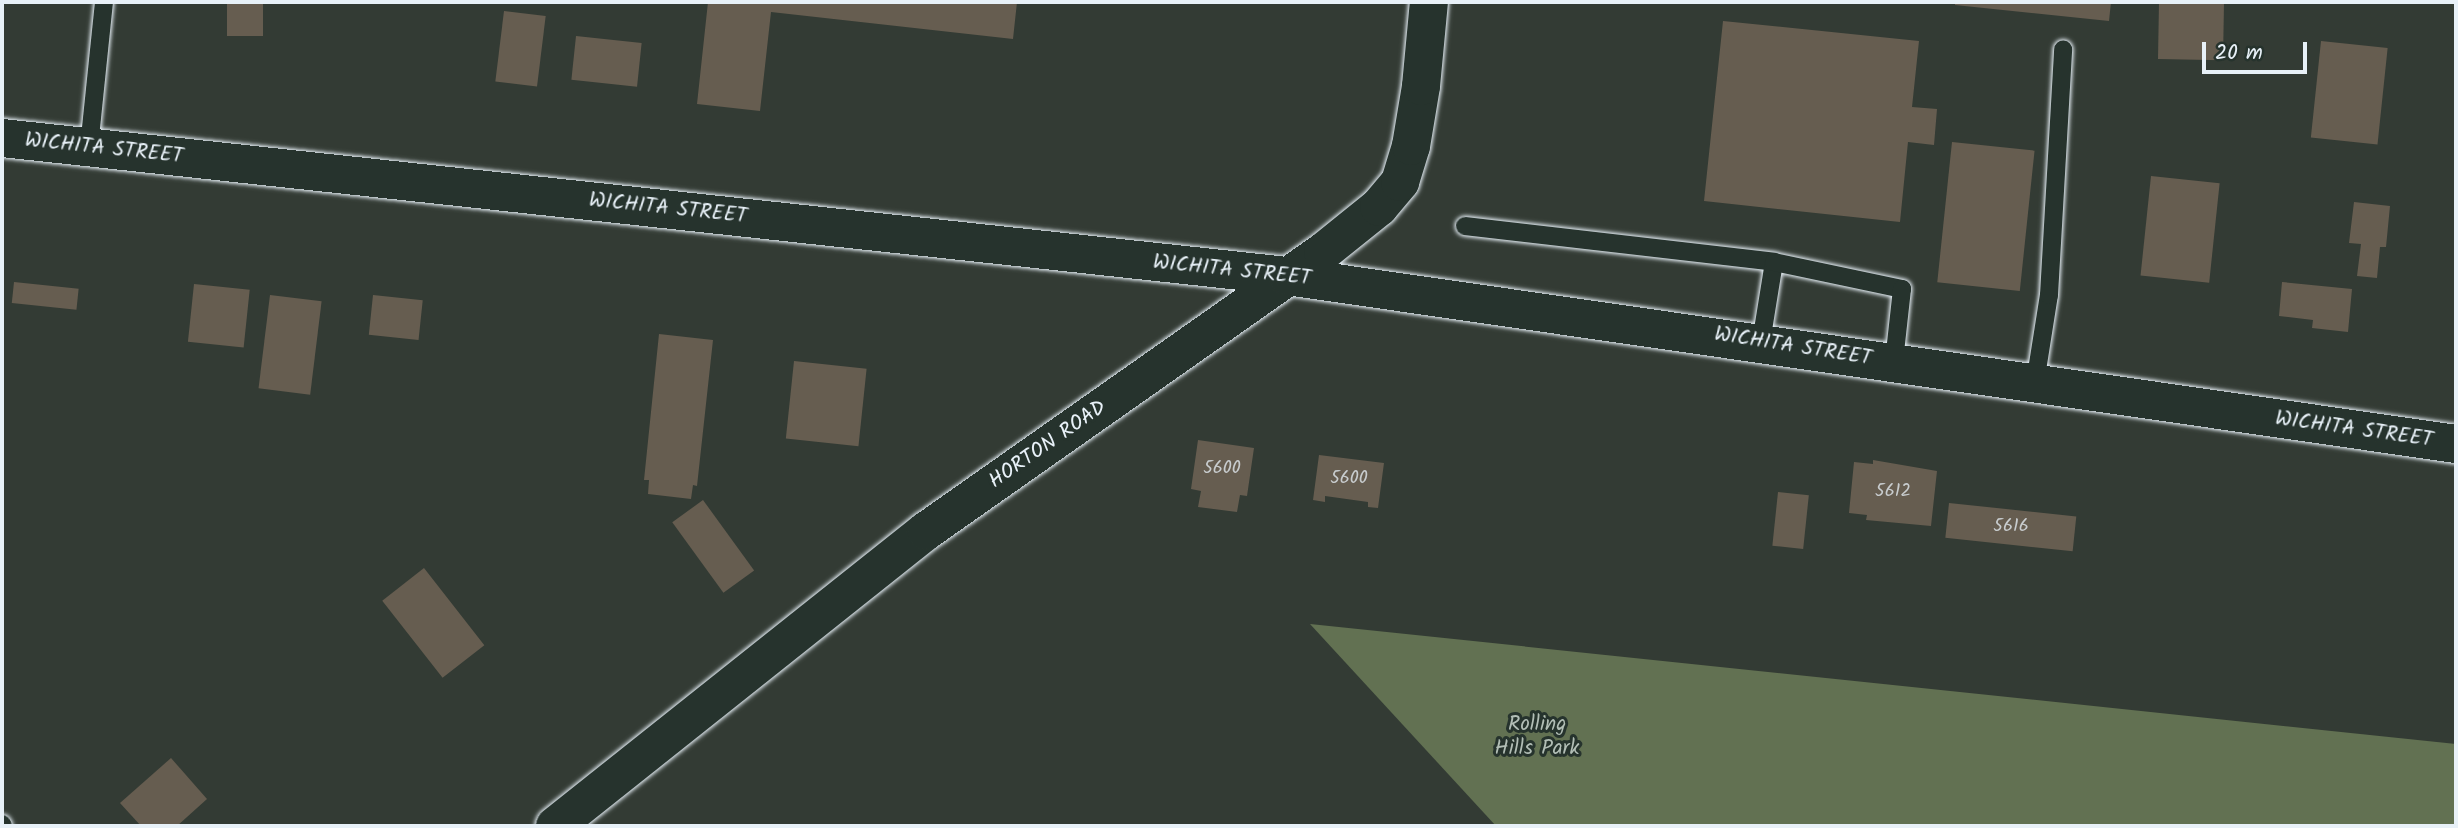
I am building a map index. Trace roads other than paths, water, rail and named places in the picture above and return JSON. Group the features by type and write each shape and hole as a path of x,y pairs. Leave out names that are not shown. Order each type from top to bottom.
{"main road":[{"name":"HORTON ROAD","path":"555,826 926,531 1287,276 1379,207 1400,182 1411,146 1422,86 1429,2"},
{"name":"WICHITA STREET","path":"2,138 1287,276 2456,444"}],"lane":[{"path":"89,147 104,2"},
{"path":"2035,383 2049,295 2063,49"},
{"path":"1465,226 1774,262 1902,289 1894,362"},
{"path":"1760,342 1774,262"}],"park label":[{"name":"Rolling Hills Park","path":"1537,737"}]}
